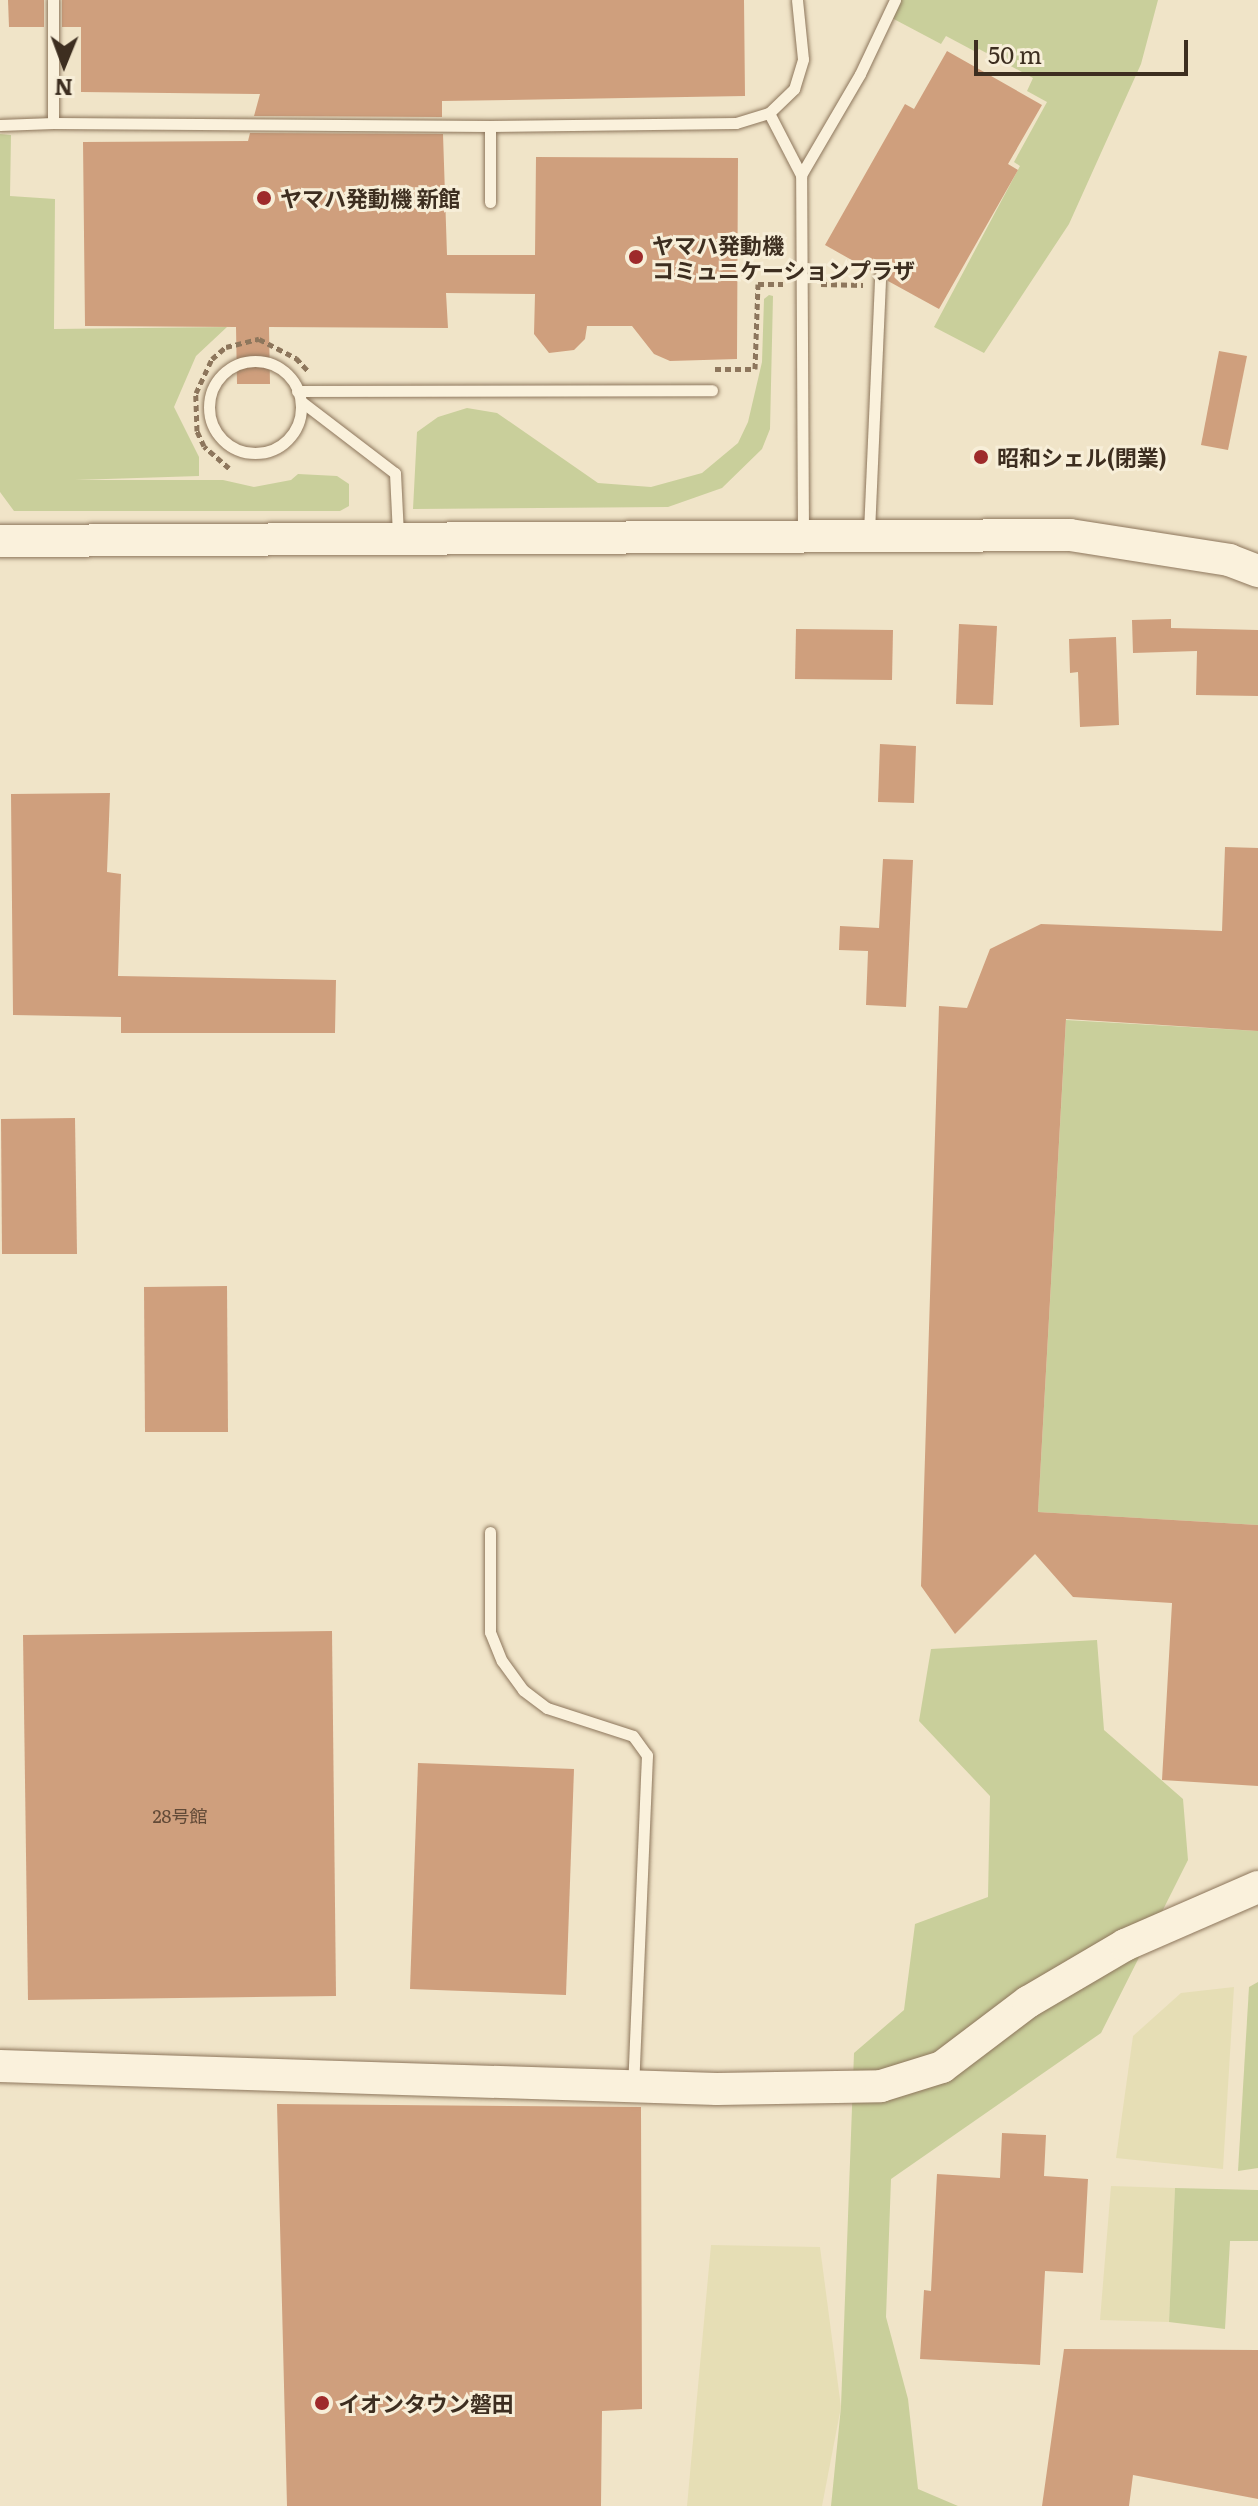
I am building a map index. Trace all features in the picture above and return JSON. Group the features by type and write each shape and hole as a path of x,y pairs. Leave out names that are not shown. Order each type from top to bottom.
{"street":[{"path":"0,541 1070,535 1199,554 1258,571"},
{"path":"0,2066 633,2085 881,2086 942,2067 1028,2002 1125,1945 1258,1887"}],"lane":[{"path":"53,0 53,123"},
{"path":"0,125 736,123 769,113 794,89 803,59 797,0"},
{"path":"801,175 860,74 895,0"},
{"path":"769,113 801,175 803,538"},
{"path":"490,126 490,202"},
{"path":"869,537 880,280"},
{"path":"300,397 297,426 282,445 259,453 235,449 216,433 208,411 213,387 220,378 251,360 274,364 293,380 300,397 395,473 398,539"},
{"path":"300,397 712,390"},
{"path":"490,1532 490,1632 502,1661 523,1690 547,1708 633,1736 647,1755 633,2085"}],"path":[{"path":"707,369 755,369 758,284 880,280"},
{"path":"229,468 204,446 197,431 196,393 212,359 226,347 259,339 288,352 309,372 325,372"}],"shaded area":[{"path":"1234,1987 1223,2169 1116,2158 1133,2036 1181,1993"},
{"path":"1111,2186 1175,2188 1169,2322 1100,2320"},
{"path":"711,2245 820,2247 841,2407 822,2506 687,2506"}],"green space":[{"path":"899,0 1158,0 1141,64 1069,224 984,353 934,327 1020,166 1014,162 1047,102 1027,91 1033,78 979,49 976,52 946,36 941,44 890,17"},
{"path":"0,134 11,135 10,196 55,199 54,329 227,327 196,356 174,407 199,457 199,476 75,480 223,480 254,487 291,480 298,474 337,476 349,484 349,506 340,511 14,511 0,492"},
{"path":"773,296 770,429 762,449 722,488 668,507 413,509 417,432 438,417 467,408 497,413 598,483 651,487 702,473 738,443 748,422 762,362 764,299"},
{"path":"1066,1020 1258,1031 1258,1525 1038,1512"},
{"path":"1097,1640 1104,1730 1183,1799 1188,1860 1101,2033 891,2179 886,2317 908,2399 918,2489 958,2506 831,2506 841,2407 854,2053 904,2010 915,1924 988,1897 990,1796 919,1721 931,1649"},
{"path":"1258,1982 1258,2168 1238,2171 1249,1987"},
{"path":"1175,2188 1258,2190 1258,2241 1230,2241 1225,2329 1169,2322"}],"building":[{"path":"8,0 44,0 44,27 9,27"},
{"path":"62,0 744,0 745,96 442,101 442,117 254,116 260,94 81,92 81,27 62,27"},
{"path":"947,51 1042,105 1008,164 1018,170 939,309 888,281 884,268 873,272 825,245 905,104 914,109"},
{"path":"250,133 443,134 447,255 535,255 536,157 738,158 737,359 670,361 654,354 632,326 587,326 585,339 574,350 549,353 534,334 535,294 446,293 448,328 269,327 270,384 237,384 236,327 85,326 83,142 248,141"},
{"path":"1219,351 1247,356 1228,450 1201,445"},
{"path":"1171,619 1171,628 1258,630 1258,696 1196,695 1197,651 1133,653 1132,620"},
{"path":"959,624 997,626 993,705 956,704"},
{"path":"796,629 893,630 892,680 795,679"},
{"path":"1116,637 1119,725 1080,727 1078,672 1070,673 1069,639"},
{"path":"880,744 916,746 914,803 878,802"},
{"path":"110,793 107,872 121,874 118,976 336,980 335,1033 121,1033 121,1017 13,1015 11,794"},
{"path":"1225,847 1258,848 1258,1031 1066,1019 1038,1512 1258,1525 1258,1786 1162,1780 1172,1603 1073,1597 1035,1554 955,1634 921,1586 939,1006 967,1008 990,949 1041,924 1222,931"},
{"path":"883,859 913,860 906,1007 866,1005 868,951 839,950 840,926 879,928"},
{"path":"75,1118 77,1254 2,1254 1,1119"},
{"path":"227,1286 228,1432 145,1432 144,1287"},
{"path":"332,1631 336,1996 28,2000 23,1635"},
{"path":"418,1763 574,1769 566,1995 410,1989"},
{"path":"277,2104 641,2107 642,2409 602,2411 601,2506 287,2506"},
{"path":"1002,2133 1046,2135 1044,2176 1088,2179 1083,2273 1045,2271 1040,2365 920,2359 924,2290 931,2291 937,2174 1000,2178"},
{"path":"1064,2349 1258,2350 1258,2499 1133,2475 1129,2506 1042,2506"}],"place":[{"name":"ヤマハ発動機 新館","path":"264,198"},
{"name":"ヤマハ発動機 コミュニケーションプラザ","path":"636,257"},
{"name":"昭和シェル(閉業)","path":"981,457"},
{"name":"イオンタウン磐田","path":"322,2403"}]}
